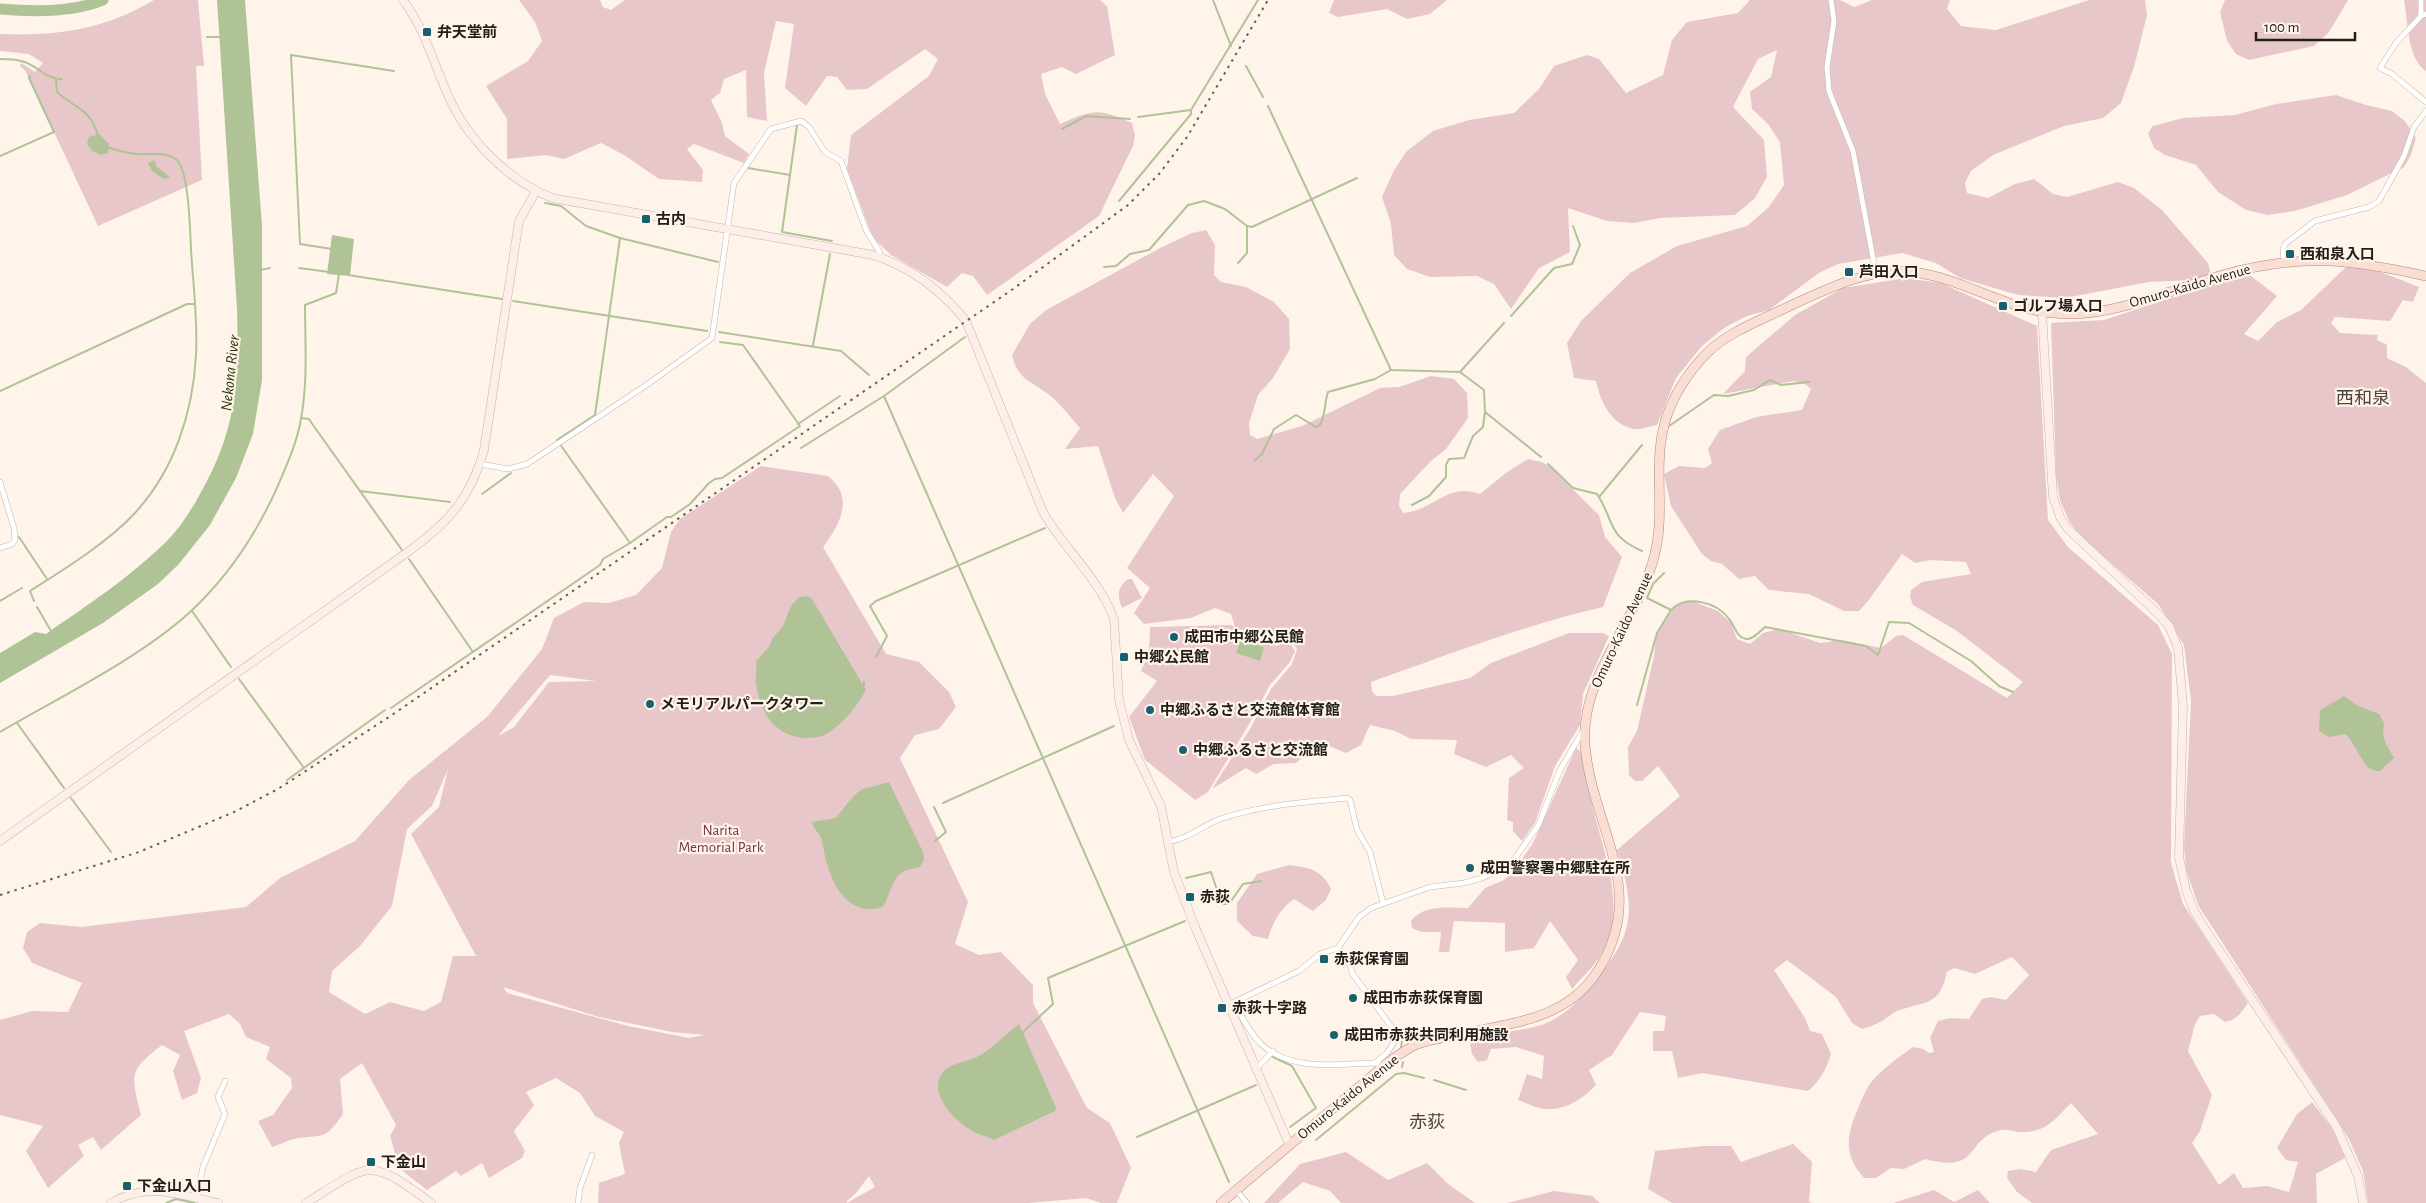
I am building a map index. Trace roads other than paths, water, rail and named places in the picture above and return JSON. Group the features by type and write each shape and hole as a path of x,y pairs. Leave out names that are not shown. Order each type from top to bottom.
{"main road":[{"name":"Omuro-Kaido Avenue","path":"1221,1203 1379,1064 1416,1045 1465,1032 1528,1021 1549,1013 1578,993 1592,979 1608,954 1618,925 1620,894 1615,862 1589,771 1585,742 1588,707 1601,671 1643,592 1650,572 1658,540 1659,457 1663,427 1680,387 1708,352 1726,337 1836,285 1876,274 1911,272 1924,274 2042,313 2076,314 2107,310 2231,273 2284,262 2351,261 2426,275"}],"street":[{"path":"403,0 415,18 448,94 468,131 502,166 536,192 552,198 881,258 911,273 937,290 966,321 1043,512 1055,532 1106,598 1114,619 1119,700 1123,721 1132,748 1161,806 1174,872 1289,1144"},
{"path":"1831,0 1834,21 1827,67 1829,91 1853,151 1876,274"},
{"path":"2421,0 2423,15 2396,43 2380,68 2392,74 2426,102"},
{"path":"2284,262 2283,249 2285,244 2315,221 2370,208 2379,200 2404,156 2414,128 2426,111"},
{"path":"480,464 488,467 508,469 527,464 645,386 712,338 734,183 771,129 801,121 809,127 825,152 840,161 866,230 880,251 881,258"},
{"path":"0,841 424,540 443,525 460,505 473,484 480,464 496,379 519,221 536,192"},
{"path":"2042,313 2053,497 2060,517 2075,537 2155,610 2169,626 2178,648 2183,706 2179,850 2186,890 2193,910 2336,1126 2358,1176 2363,1203"},
{"path":"0,482 15,535 12,544 0,548"},
{"path":"1231,1003 1299,970 1320,954 1338,948 1359,918 1371,908 1430,887 1464,884 1506,867 1515,858 1538,826 1560,770 1586,727"},
{"path":"1167,842 1179,840 1218,820 1243,812 1274,805 1347,798 1350,800 1357,830 1370,852 1383,903"},
{"path":"1231,1003 1254,1035 1284,1058 1306,1064 1379,1064 1398,1036 1352,973 1346,957 1338,948"},
{"path":"1256,1069 1273,1051"},
{"path":"196,1198 203,1167 225,1114 218,1098 225,1081"},
{"path":"578,1203 580,1188 592,1155"},
{"path":"306,1203 354,1173 367,1169 378,1170 398,1178 431,1203"},
{"path":"111,1203 132,1193 145,1190 156,1190 218,1203"},
{"path":"1236,1190 1247,1203"}],"waterway":[{"path":"0,9 26,11 65,9 103,0"},
{"path":"1213,0 1231,46"},
{"path":"1138,117 1191,110 1258,0"},
{"path":"207,37 220,37"},
{"path":"332,249 300,244 291,55 394,71"},
{"path":"0,59 26,63 46,75 62,79"},
{"path":"1246,66 1263,97"},
{"path":"0,156 54,132 29,78 30,76"},
{"path":"56,80 57,92 87,115 95,127 98,136"},
{"path":"1268,106 1391,370 1460,372 1484,390 1485,412 1541,457"},
{"path":"1119,201 1191,114 1191,110"},
{"path":"1062,129 1086,116 1130,119"},
{"path":"797,125 782,232 832,241"},
{"path":"34,601 30,591 84,556 111,535 134,514 148,497 160,479 179,440 191,398 196,355 196,315 188,202 181,166 177,160 168,155 132,154 107,147"},
{"path":"748,168 790,175"},
{"path":"1104,267 1116,266 1130,254 1149,250 1188,205 1204,201 1225,209 1247,226 1252,227 1357,178"},
{"path":"545,203 561,206 586,226 620,238 718,262"},
{"path":"1238,263 1247,253 1247,226"},
{"path":"1511,316 1554,268 1572,264 1580,245 1573,226"},
{"path":"620,238 595,415 557,440 630,543"},
{"path":"813,345 830,254"},
{"path":"260,270 270,268"},
{"path":"299,268 329,272"},
{"path":"0,732 123,662 169,630 203,600 228,571 268,507 297,437 305,390 305,305 336,293 339,274"},
{"path":"348,275 502,299"},
{"path":"513,301 707,331"},
{"path":"0,391 187,304 194,304"},
{"path":"1460,372 1504,323"},
{"path":"719,332 841,351 869,375"},
{"path":"801,448 884,396 965,337"},
{"path":"391,708 600,565 603,559 690,504 709,483 715,479 722,478 800,426 743,345 720,342"},
{"path":"1254,461 1262,454 1274,429 1296,415 1316,427 1320,425 1328,392 1375,379 1391,370"},
{"path":"1669,426 1714,395 1728,396 1754,390 1770,380 1781,385 1809,382"},
{"path":"798,424 840,396"},
{"path":"884,396 1229,1182"},
{"path":"1412,505 1429,496 1446,477 1446,465 1449,459 1464,458 1473,436 1483,427 1485,412"},
{"path":"301,418 309,419 402,550"},
{"path":"1599,497 1642,445"},
{"path":"1548,464 1573,488 1597,494 1617,533 1630,545 1642,551"},
{"path":"482,494 511,473"},
{"path":"360,491 450,502"},
{"path":"876,657 887,636 870,606 876,601 1045,528"},
{"path":"19,537 47,579"},
{"path":"409,559 473,652"},
{"path":"1664,573 1653,584 1647,598 1671,610 1685,602 1693,601 1709,604 1724,613 1738,634 1743,638 1749,639 1754,637 1765,627 1866,646 1878,655 1889,622 1909,623 1971,661 1999,686 2013,692"},
{"path":"0,601 22,588"},
{"path":"37,607 51,631"},
{"path":"1637,705 1657,633 1671,610"},
{"path":"192,611 231,667"},
{"path":"239,679 304,768"},
{"path":"287,780 385,710"},
{"path":"17,723 64,788"},
{"path":"943,803 1114,726"},
{"path":"71,798 111,852"},
{"path":"934,807 946,832 935,841"},
{"path":"1186,878 1211,872 1218,893 1218,904 1229,904 1243,884 1261,881"},
{"path":"1022,1033 1053,1004 1048,978 1185,921"},
{"path":"1401,1048 1402,1040 1415,1027"},
{"path":"1273,1057 1292,1066 1316,1108 1290,1127"},
{"path":"1402,1067 1403,1062"},
{"path":"1316,1140 1396,1074 1404,1073 1424,1078"},
{"path":"1434,1080 1466,1090"},
{"path":"1137,1137 1256,1085"},
{"path":"166,1203 176,1199 194,1203"}],"railway":[{"path":"0,895 139,852 234,812 278,789 392,715 1013,289 1128,205 1159,174 1187,137 1268,0"}],"place":[{"name":"弁天堂前","path":"427,32"},
{"name":"古内","path":"646,219"},
{"name":"西和泉入口","path":"2290,254"},
{"name":"芦田入口","path":"1849,272"},
{"name":"ゴルフ場入口","path":"2003,306"},
{"name":"成田市中郷公民館","path":"1174,637"},
{"name":"中郷公民館","path":"1124,657"},
{"name":"メモリアルパークタワー","path":"650,704"},
{"name":"中郷ふるさと交流館体育館","path":"1150,710"},
{"name":"中郷ふるさと交流館","path":"1183,750"},
{"name":"成田警察署中郷駐在所","path":"1470,868"},
{"name":"赤荻","path":"1190,897"},
{"name":"赤荻保育園","path":"1324,959"},
{"name":"成田市赤荻保育園","path":"1353,998"},
{"name":"赤荻十字路","path":"1222,1008"},
{"name":"成田市赤荻共同利用施設","path":"1334,1035"},
{"name":"下金山","path":"371,1162"},
{"name":"下金山入口","path":"127,1186"}],"district":[{"name":"西和泉","path":"2363,399"},
{"name":"赤荻","path":"1427,1123"}],"water label":[{"name":"Nekona River","path":"230,373"}],"park label":[{"name":"Narita Memorial Park","path":"721,838"}]}
